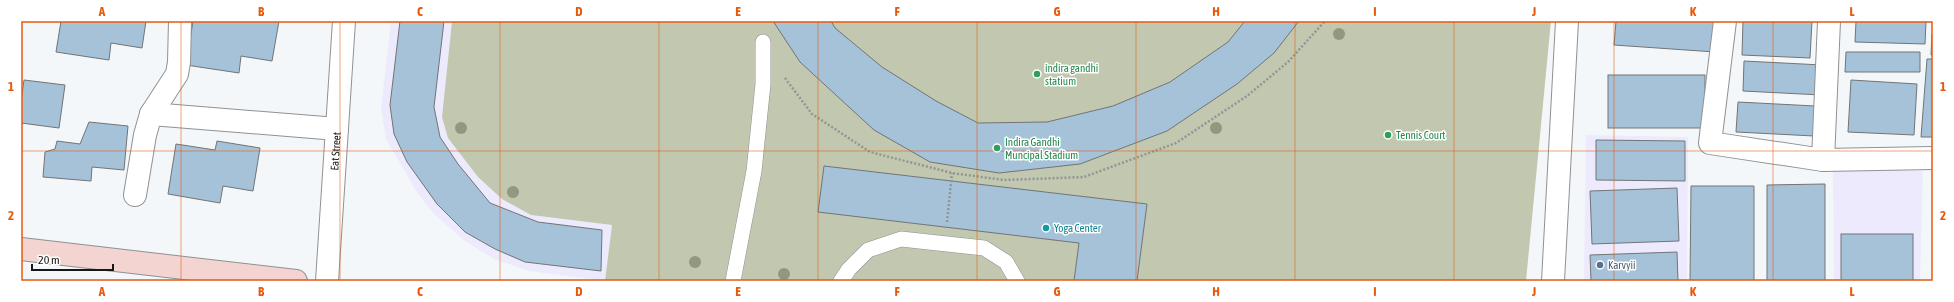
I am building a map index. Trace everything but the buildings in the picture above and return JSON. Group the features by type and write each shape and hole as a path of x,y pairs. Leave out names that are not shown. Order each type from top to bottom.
{"main road":[{"path":"21,249 296,281"}],"street":[{"path":"135,195 145,135 151,114 171,86 177,74 179,62 180,21"},
{"name":"Eat Street","path":"327,281 344,21"},
{"path":"1553,281 1567,21"},
{"path":"1725,21 1710,143 1823,160 1933,158"},
{"path":"1823,160 1829,21"},
{"path":"151,114 337,129"}],"lane":[{"path":"733,281 754,171 763,84 763,42"},
{"path":"841,281 849,269 868,250 901,239 984,248 1006,262 1017,281"}],"path":[{"path":"763,42 773,62 812,114 870,152 952,173 1004,180 1084,177 1176,143 1247,96 1288,62 1326,21"},
{"path":"944,243 952,173"}],"shaded area":[{"path":"391,21 452,21 442,117 531,215 612,225 605,281 529,271 494,259 465,241 435,215 418,194 386,139 381,108"},
{"path":"1586,135 1688,137 1687,281 1584,281"},
{"path":"1833,169 1923,171 1920,281 1834,281"}],"green space":[{"name":"Indira Gandhi Muncipal Stadium","path":"452,21 1551,21 1526,281 605,281 612,225 531,215 502,199 478,177 448,138 442,117"}],"place":[{"name":"indira gandhi statium","path":"1037,74"},
{"name":"Tennis Court","path":"1388,135"},
{"name":"Indira Gandhi Muncipal Stadium","path":"997,148"},
{"name":"Yoga Center","path":"1046,228"},
{"name":"Karvyii","path":"1600,265"}]}
